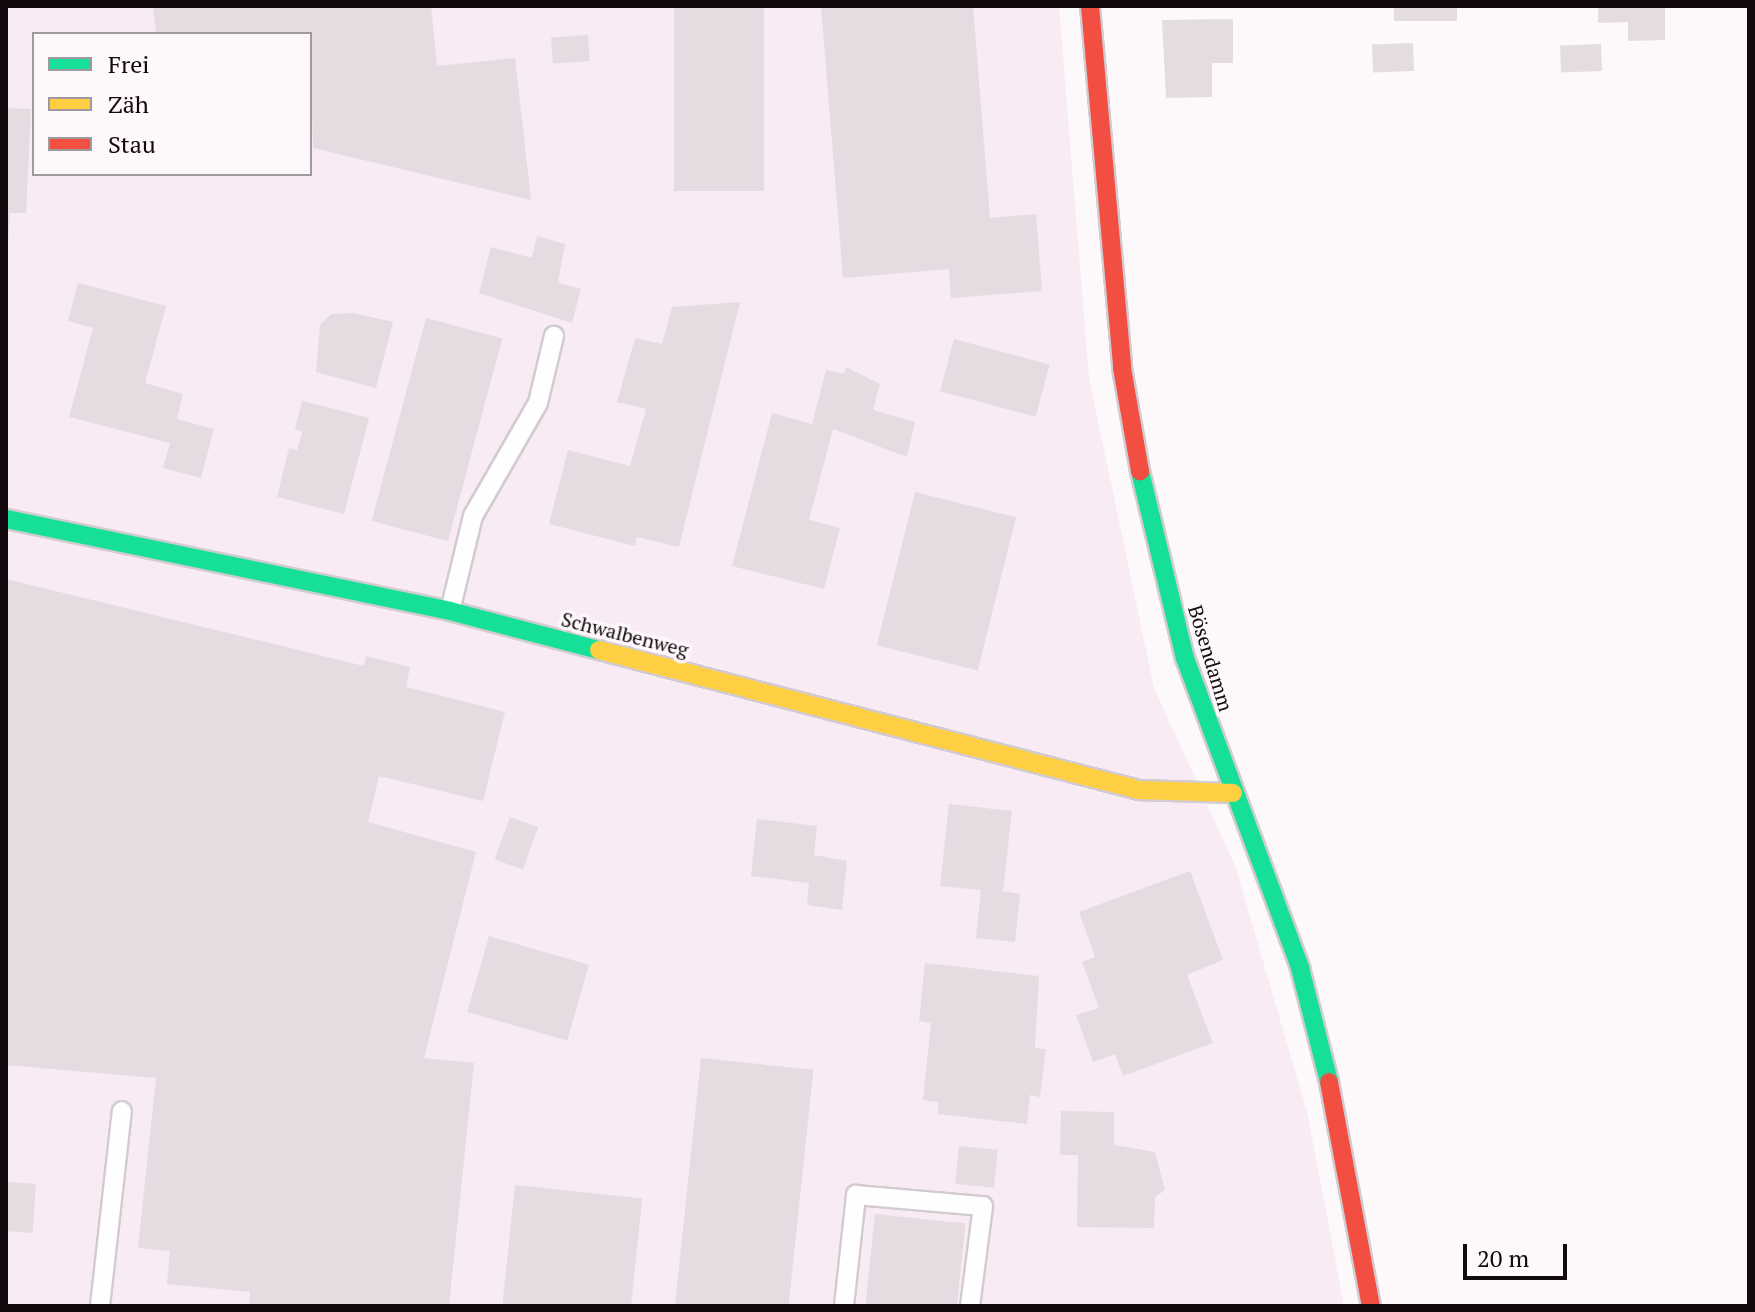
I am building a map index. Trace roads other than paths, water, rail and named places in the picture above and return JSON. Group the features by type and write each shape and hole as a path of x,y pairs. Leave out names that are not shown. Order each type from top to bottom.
{"street":[{"name":"Bösendamm","path":"1090,6 1122,368 1142,484 1185,658 1300,968 1338,1120 1371,1306"},
{"name":"Schwalbenweg","path":"6,519 450,611 1139,790 1233,793"}],"lane":[{"path":"450,611 473,516 538,403 554,336"},
{"path":"100,1306 122,1111"},
{"path":"844,1306 856,1195 983,1206 970,1306"}]}
